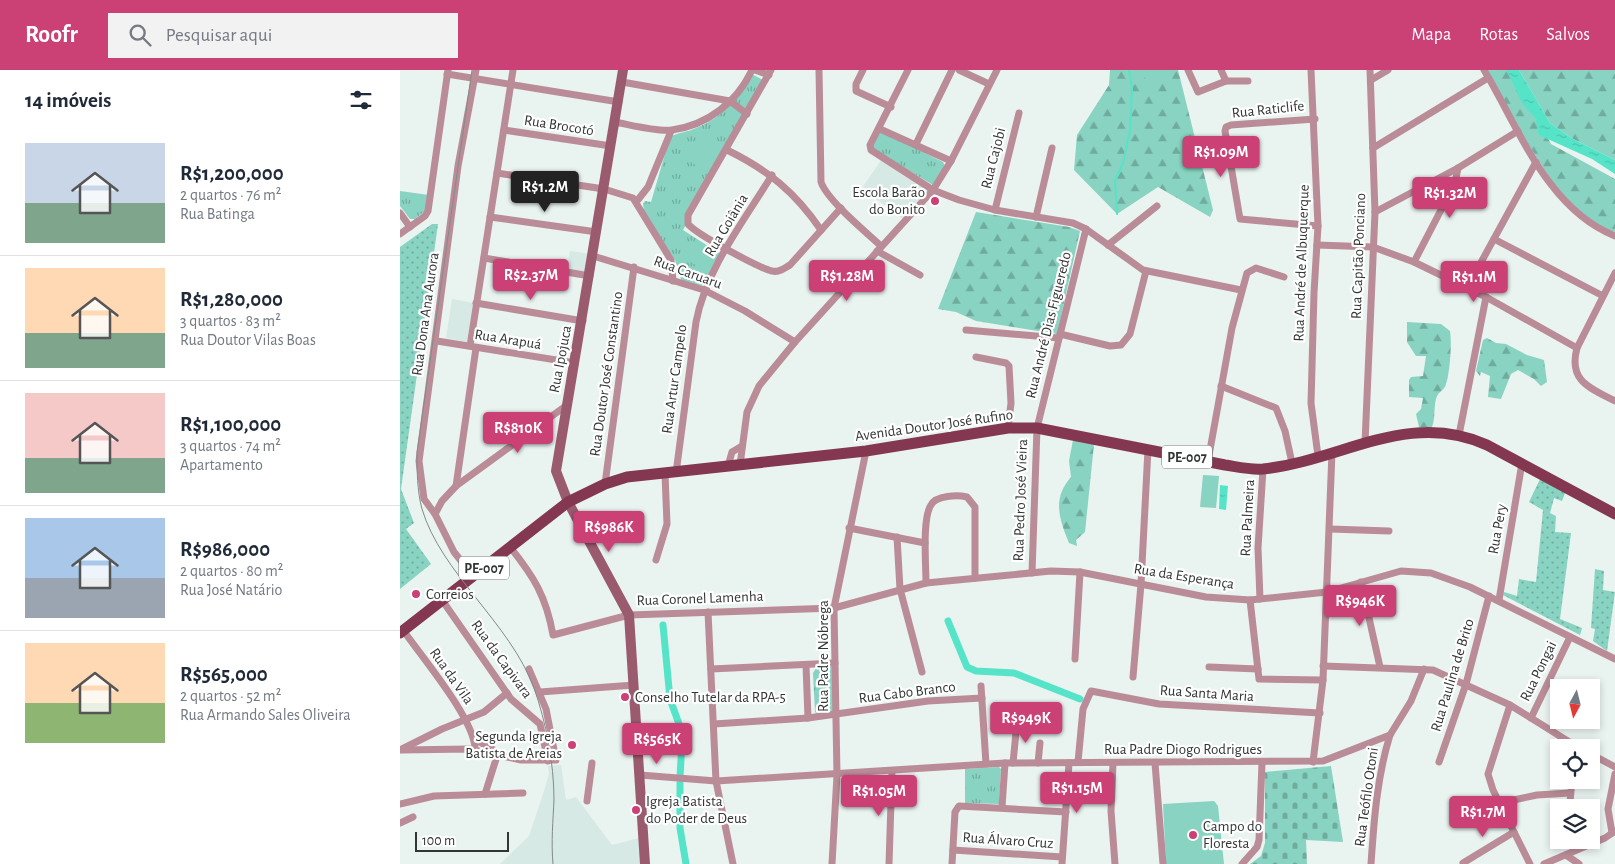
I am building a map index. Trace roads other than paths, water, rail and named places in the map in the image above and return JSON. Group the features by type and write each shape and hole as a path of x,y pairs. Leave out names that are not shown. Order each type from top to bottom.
{"main road":[{"name":"Rua Ipojuca","path":"623,70 576,363 556,471 568,502 630,615"},
{"name":"Avenida Doutor José Rufino","path":"402,632 568,502 605,484 627,478 866,451 1008,428 1037,428 1148,448 1237,467 1263,469 1408,433 1432,432 1459,435 1472,438 1522,463 1615,514"},
{"path":"630,615 645,864"}],"street":[{"name":"Rua Dona Ana Aurora","path":"474,577 454,552 435,514 424,499 419,461 421,429 436,341 458,166 476,70"},
{"path":"456,486 473,347 476,303 513,70"},
{"path":"615,122 671,131 712,116 730,101 746,83 754,70 770,73 688,215 687,222 690,227 774,272 780,271 790,264 841,208"},
{"path":"819,70 821,182 824,189 879,249 920,276"},
{"path":"863,70 856,84 856,91 891,107"},
{"path":"908,70 870,148 933,190 994,210 1060,220 1086,229 1146,270 1242,290"},
{"path":"916,144 952,70"},
{"path":"959,70 989,84"},
{"path":"740,465 747,412 754,394 768,373 795,342 933,190 951,161 989,84 998,70"},
{"path":"1188,70 1195,89 1200,91 1226,81 1248,81"},
{"path":"1221,70 1226,81"},
{"name":"Rua André de Albuquerque","path":"1311,70 1318,226 1311,403 1318,456"},
{"name":"Rua Capitão Ponciano","path":"1365,443 1375,212 1370,70"},
{"path":"1371,80 1388,70"},
{"path":"1484,70 1536,162 1569,206 1586,220 1615,236"},
{"path":"400,234 425,216 428,211 448,72 511,86 618,102"},
{"path":"1373,148 1488,78"},
{"path":"622,82 730,101 747,114"},
{"name":"Rua Cajobi","path":"994,210 1018,113"},
{"name":"Rua Raticlife","path":"1314,119 1231,125 1225,129 1240,219 1318,226"},
{"path":"880,128 951,161"},
{"name":"Rua Brocotó","path":"504,130 611,146"},
{"path":"637,201 648,187 671,131"},
{"path":"1375,212 1458,168 1518,131"},
{"path":"1036,217 1052,148"},
{"path":"726,150 772,175 795,198 821,230"},
{"path":"1467,288 1536,162"},
{"path":"1414,262 1455,183 1458,168"},
{"path":"497,174 604,189 628,196 637,201 672,260 673,281"},
{"name":"Rua Goiânia","path":"704,290 772,175"},
{"path":"1108,244 1158,206"},
{"path":"400,213 410,227"},
{"path":"490,217 597,232"},
{"name":"Rua André Dias Figueredo","path":"1037,428 1086,229"},
{"path":"1494,239 1602,296"},
{"path":"1318,245 1373,247 1414,262 1486,297 1577,348"},
{"name":"Rua Caruaru","path":"593,256 704,290 745,311 795,342"},
{"path":"484,258 590,276"},
{"name":"Rua Doutor José Constantino","path":"605,484 634,268"},
{"path":"1208,461 1221,386 1247,274 1252,269 1260,268 1284,277"},
{"path":"966,330 1060,336 1110,346 1121,345 1130,334 1146,270"},
{"path":"1615,272 1577,348 1574,366 1579,378 1588,387 1615,401"},
{"name":"Rua Artur Campelo","path":"656,560 667,524 671,473 696,322 704,290"},
{"path":"1459,435 1486,297"},
{"path":"476,303 583,321"},
{"name":"Rua Arapuá","path":"436,341 576,363"},
{"path":"976,357 1006,363 1009,366 1011,403 1008,428"},
{"path":"1221,386 1276,408 1285,432 1292,463"},
{"path":"435,514 442,501 456,486 567,405"},
{"name":"Rua Pedro José Vieira","path":"1032,573 1037,428"},
{"path":"728,466 732,452 742,446"},
{"path":"1133,677 1141,584 1148,448"},
{"name":"Rua Padre Nóbrega","path":"832,864 837,775 834,608 866,451"},
{"path":"1313,762 1323,680 1332,452"},
{"name":"Rua Pery","path":"1498,600 1522,463"},
{"name":"Rua Palmeira","path":"1260,599 1258,548 1263,469"},
{"path":"926,582 925,543 928,510 932,502 956,495 967,497 974,508 975,578"},
{"path":"849,528 925,543"},
{"path":"1330,529 1389,531"},
{"path":"897,537 900,590 922,672"},
{"name":"Rua Coronel Lamenha","path":"510,547 538,584 550,615 553,635 630,615 834,608 849,604"},
{"name":"Rua da Esperança","path":"849,604 926,582 1032,573 1080,572 1206,596 1250,600 1327,592 1392,572 1417,571 1446,577 1489,596 1615,659"},
{"path":"1076,660 1080,572"},
{"path":"1361,582 1380,667"},
{"name":"Rua Paulina de Brito","path":"1439,762 1466,684 1489,596"},
{"name":"Rua da Capivara","path":"442,600 515,704 540,724 548,761"},
{"path":"1250,600 1259,679 1323,680"},
{"path":"708,612 716,781 733,864"},
{"name":"Rua da Vila","path":"402,632 466,720 476,740"},
{"name":"Rua Pongai","path":"1531,718 1570,637"},
{"path":"711,669 835,663"},
{"path":"806,665 808,718"},
{"path":"1323,666 1424,669 1466,684 1510,705 1565,739"},
{"path":"1209,667 1258,668"},
{"path":"401,750 475,750 508,758 556,760 540,692 530,669"},
{"path":"1390,735 1411,701 1424,669"},
{"path":"540,692 634,685"},
{"path":"981,686 986,764"},
{"name":"Rua Santa Maria","path":"1078,762 1083,709 1088,693 1093,691 1159,704 1320,713"},
{"path":"401,750 491,708 507,693"},
{"name":"Rua Cabo Branco","path":"714,724 836,716 928,701 982,698"},
{"path":"1510,705 1488,770 1490,784 1530,864"},
{"path":"1013,763 1017,722"},
{"name":"Rua Padre Diogo Rodrigues","path":"640,775 716,781 837,775 1005,763 1313,762 1323,761 1390,735"},
{"name":"Rua Teófilo Otoni","path":"1371,864 1374,821 1382,768 1390,735"},
{"path":"475,750 476,740 508,758"},
{"path":"1038,763 1040,743"},
{"path":"485,794 497,756"},
{"path":"1600,759 1615,767"},
{"path":"1155,762 1163,864"},
{"path":"587,801 592,763"},
{"path":"1002,807 1005,763"},
{"path":"1062,861 1069,763"},
{"path":"1113,763 1111,811 1115,864"},
{"path":"1242,864 1251,856 1259,840 1262,763"},
{"path":"889,864 892,771"},
{"path":"1544,864 1614,832 1608,810 1615,774"},
{"path":"1570,799 1571,789"},
{"path":"400,804 434,796 524,793"},
{"path":"1500,803 1537,795 1570,793"},
{"path":"952,864 957,808 1002,807 1066,812"},
{"path":"401,820 413,817"},
{"path":"1463,863 1514,832"},
{"name":"Rua Álvaro Cruz","path":"953,850 1062,861"},
{"path":"1566,855 1579,864"}],"water":[{"path":"1507,70 1519,70 1550,123 1573,139 1615,160 1615,174 1592,159 1541,136 1538,133 1536,119 1522,103"},
{"path":"1220,485 1228,486 1226,510 1219,509"}],"waterway":[{"path":"1117,214 1115,181 1123,163 1130,131 1132,88 1129,70"},
{"path":"948,621 967,667 976,671 1014,673 1080,699"},
{"path":"663,625 670,699 679,724 682,742 680,777"},
{"path":"680,783 680,828 686,864"}],"tram line":[{"path":"472,70 417,452 418,488 422,509 431,532 444,555 509,642 523,664 534,688 546,729 553,772 553,864"}],"place":[{"name":"Escola Barão do Bonito","path":"935,201"},
{"name":"Correios","path":"416,594"},
{"name":"Conselho Tutelar da RPA-5","path":"625,697"},
{"name":"Segunda Igreja Batista de Areias","path":"572,745"},
{"name":"Igreja Batista do Poder de Deus","path":"636,810"},
{"name":"Campo do Floresta","path":"1193,835"}]}
